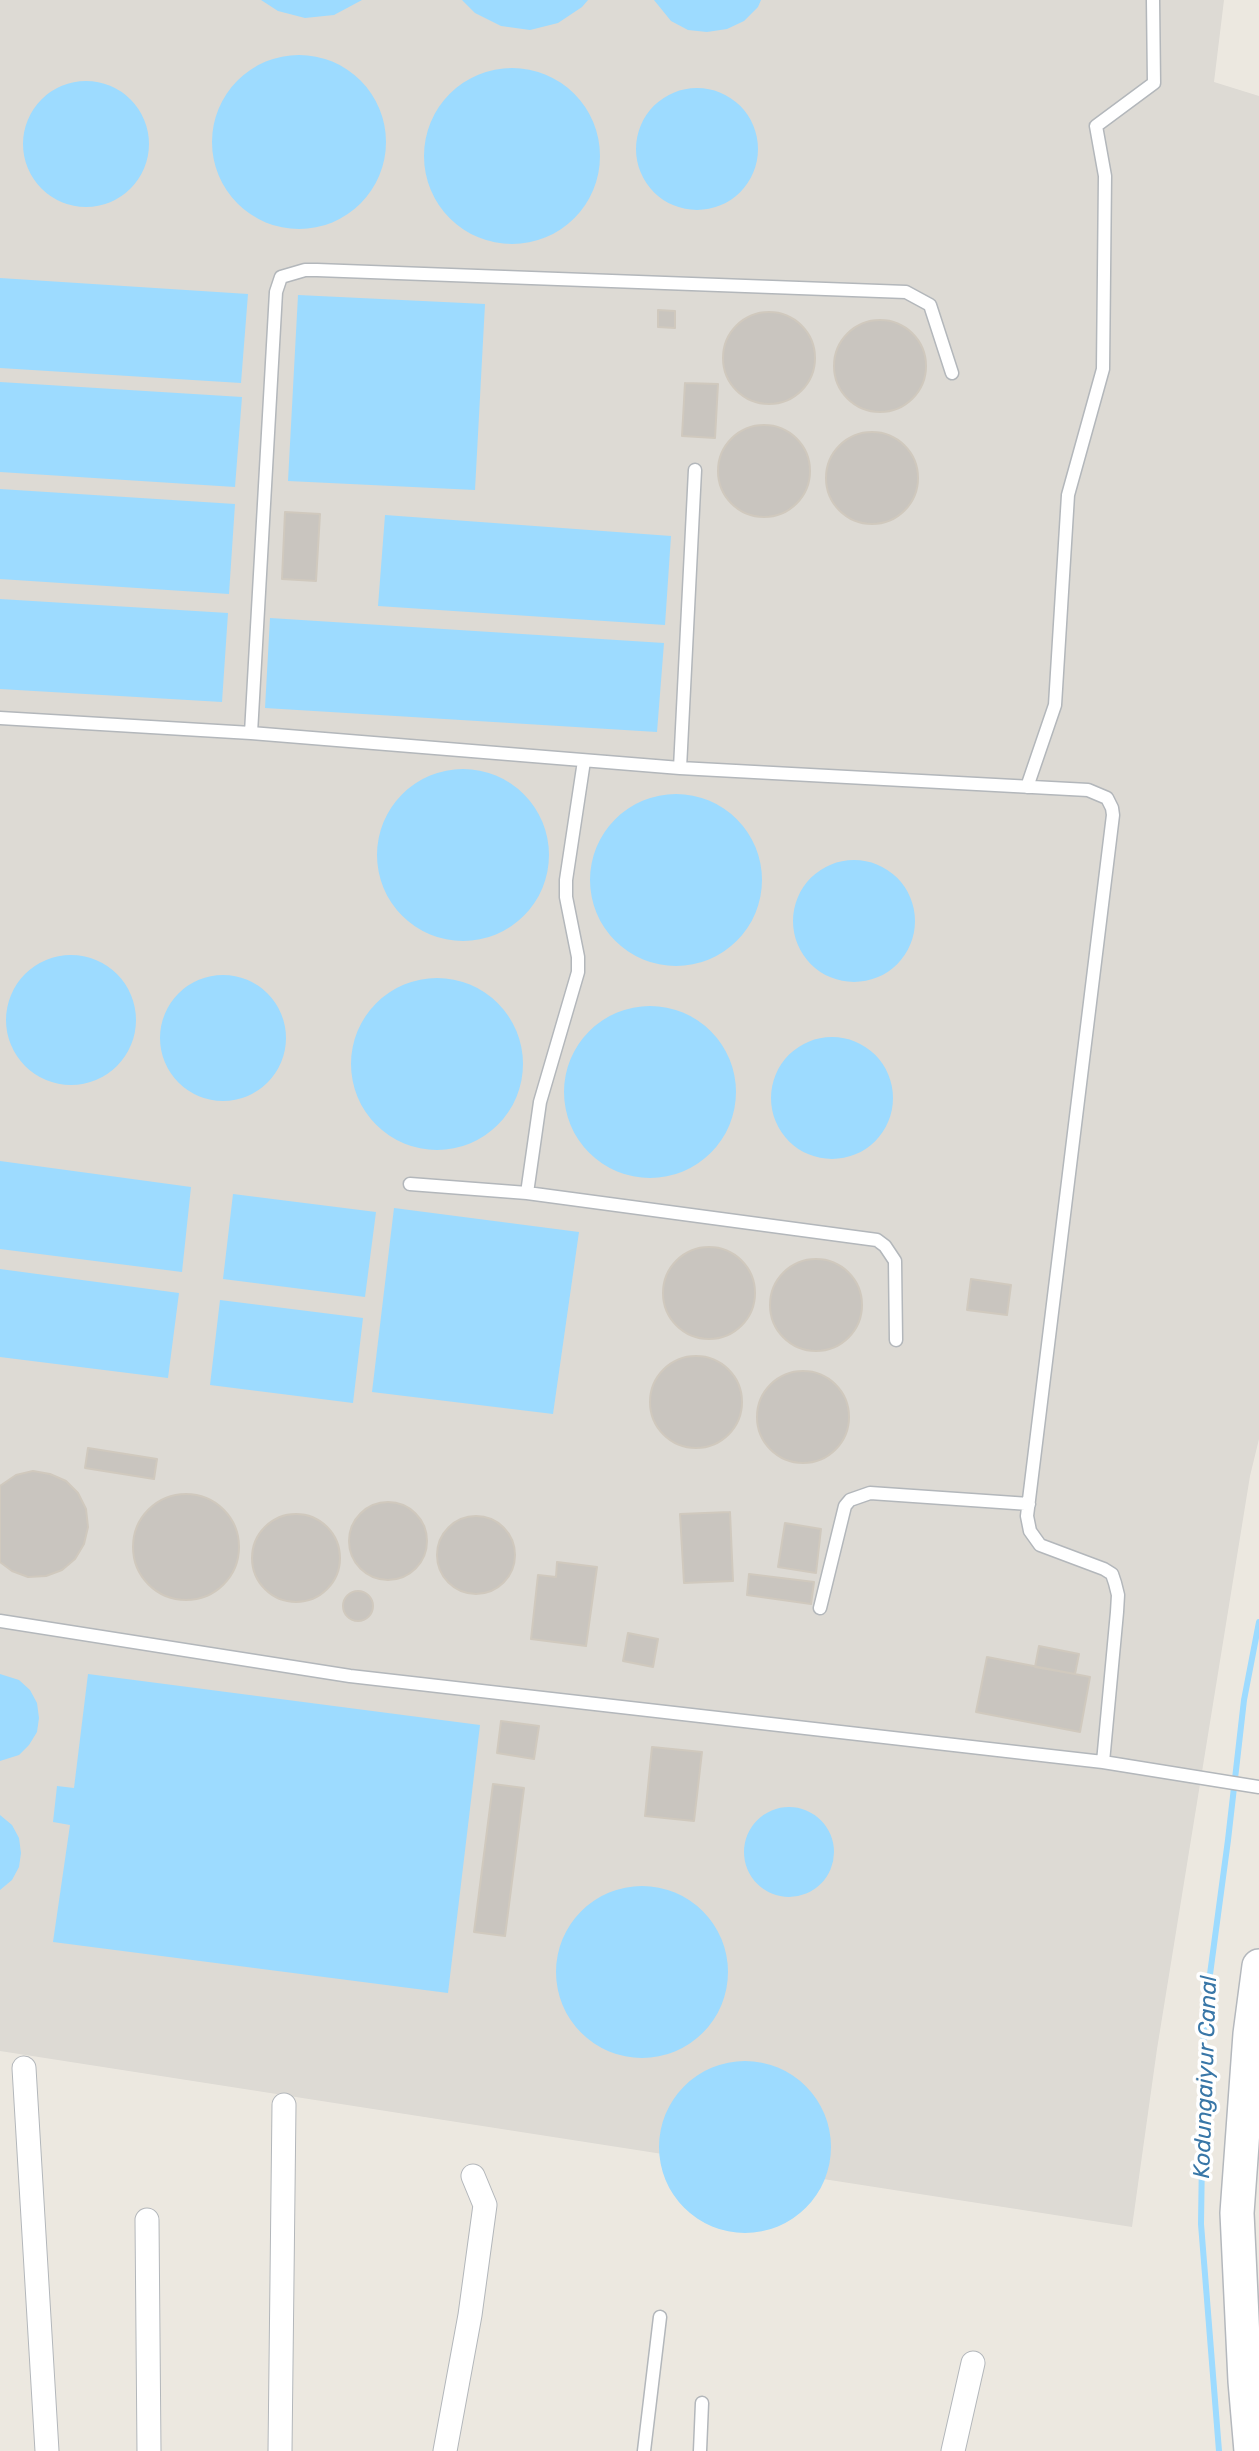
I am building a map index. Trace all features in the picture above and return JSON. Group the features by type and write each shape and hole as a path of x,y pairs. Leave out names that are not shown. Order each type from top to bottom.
{"main road":[{"path":"1251,2451 1245,2381 1247,2277 1237,2213 1244,2190 1259,1966"}],"street":[{"path":"24,2068 47,2451"},
{"path":"280,2451 284,2105"},
{"path":"445,2451 470,2315 485,2206 473,2176"},
{"path":"147,2220 149,2451"},
{"path":"953,2451 973,2363"}],"lane":[{"path":"1027,787 1055,705 1068,495 1103,369 1105,176 1096,126 1154,83 1153,0"},
{"path":"251,733 276,292 281,277 305,270 317,270 906,292 930,305 952,373"},
{"path":"680,768 695,470"},
{"path":"0,718 251,733 680,768 1088,790 1102,794 1110,802 1113,815 1027,1524 1033,1539 1040,1545 1104,1569 1112,1574 1115,1583 1118,1595 1117,1612 1103,1762"},
{"path":"527,1193 540,1102 578,972 578,957 566,897 566,880 584,761"},
{"path":"410,1184 527,1193 877,1240 885,1246 895,1261 896,1340"},
{"path":"820,1608 845,1506 850,1500 870,1493 1029,1504"},
{"path":"0,1622 349,1676 1103,1762 1254,1786"},
{"path":"644,2451 660,2317"},
{"path":"700,2451 702,2403"}],"shaded area":[{"path":"0,0 1224,0 1214,82 1259,96 1259,1439 1250,1476 1157,2049 1132,2227 0,2051"}],"water":[{"path":"261,0 362,0 334,15 305,18 278,11"},
{"path":"462,0 588,0 558,23 530,30 501,26 475,13"},
{"path":"654,0 761,0 744,21 727,29 707,32 688,30 671,21"},
{"path":"299,55 332,62 361,80 379,109 386,142 379,175 361,204 332,222 299,229 266,222 237,204 219,175 212,142 219,109 237,80 266,62"},
{"path":"512,68 546,75 574,94 593,122 600,156 593,190 574,218 546,237 512,244 478,237 450,218 431,190 424,156 431,122 450,94 478,75"},
{"path":"86,81 110,86 131,99 144,120 149,144 144,168 131,189 110,202 86,207 62,202 41,189 28,168 23,144 28,120 41,99 62,86"},
{"path":"697,88 721,92 740,106 754,125 758,149 754,173 740,192 721,206 697,210 673,206 654,192 640,173 636,149 640,125 654,106 673,92"},
{"path":"0,278 248,294 241,383 0,368"},
{"path":"298,295 485,304 475,490 288,481"},
{"path":"0,382 242,397 235,487 0,472"},
{"path":"0,489 235,504 229,594 0,579"},
{"path":"385,515 671,536 665,625 378,606"},
{"path":"0,599 228,613 222,702 0,689"},
{"path":"270,618 664,643 657,732 265,708"},
{"path":"463,769 496,776 524,794 542,822 549,855 542,888 524,916 496,934 463,941 430,934 402,916 384,888 377,855 384,822 402,794 430,776"},
{"path":"676,794 709,800 737,819 756,847 762,880 756,913 737,941 709,960 676,966 643,960 615,941 596,913 590,880 596,847 615,819 643,800"},
{"path":"854,860 877,865 897,878 910,898 915,921 910,944 897,964 877,977 854,982 831,977 811,964 798,944 793,921 798,898 811,878 831,865"},
{"path":"71,955 96,959 117,974 132,995 136,1020 132,1045 117,1066 96,1081 71,1085 46,1081 25,1066 10,1045 6,1020 10,995 25,974 46,959"},
{"path":"223,975 247,980 267,994 281,1014 286,1038 281,1062 267,1082 247,1096 223,1101 199,1096 179,1082 165,1062 160,1038 165,1014 179,994 199,980"},
{"path":"437,978 470,984 498,1003 517,1031 523,1064 517,1097 498,1125 470,1144 437,1150 404,1144 376,1125 357,1097 351,1064 357,1031 376,1003 404,984"},
{"path":"650,1006 683,1012 711,1031 730,1059 736,1092 730,1125 711,1153 683,1172 650,1178 617,1172 589,1153 570,1125 564,1092 570,1059 589,1031 617,1012"},
{"path":"832,1037 855,1042 875,1055 888,1075 893,1098 888,1121 875,1141 855,1154 832,1159 809,1154 789,1141 776,1121 771,1098 776,1075 789,1055 809,1042"},
{"path":"0,1161 191,1187 182,1272 0,1249"},
{"path":"233,1194 376,1212 365,1297 223,1279"},
{"path":"394,1208 579,1232 553,1414 372,1392"},
{"path":"0,1269 179,1293 168,1378 0,1357"},
{"path":"220,1300 363,1318 353,1403 210,1385"},
{"path":"0,1674 19,1680 30,1690 37,1703 39,1718 37,1732 29,1745 19,1755 0,1761"},
{"path":"88,1674 480,1725 448,1993 53,1942 70,1825 53,1822 57,1786 74,1788"},
{"path":"789,1807 814,1815 826,1827 834,1852 826,1877 814,1889 789,1897 764,1889 752,1877 744,1852 752,1827 764,1815"},
{"path":"0,1815 12,1825 19,1838 21,1853 19,1867 12,1880 0,1890"},
{"path":"642,1886 675,1893 703,1911 721,1939 728,1972 721,2005 703,2033 675,2051 642,2058 609,2051 581,2033 563,2005 556,1972 563,1939 581,1911 609,1893"},
{"path":"745,2061 778,2068 806,2086 824,2114 831,2147 824,2180 806,2208 778,2226 745,2233 712,2226 684,2208 666,2180 659,2147 666,2114 684,2086 712,2068"}],"building":[{"path":"658,310 675,311 675,328 658,327"},
{"path":"769,312 786,316 801,326 811,341 815,358 811,375 801,390 786,400 769,404 752,400 737,390 727,375 723,358 727,341 737,326 752,316"},
{"path":"880,320 897,324 912,334 922,349 926,366 922,383 912,398 897,408 880,412 863,408 848,398 838,383 834,366 838,349 848,334 863,324"},
{"path":"685,383 718,384 715,438 682,436"},
{"path":"764,425 781,429 796,439 806,454 810,471 806,488 796,503 781,513 764,517 747,513 732,503 722,488 718,471 722,454 732,439 747,429"},
{"path":"872,432 889,436 904,446 914,461 918,478 914,495 904,510 889,520 872,524 855,520 840,510 830,495 826,478 830,461 840,446 855,436"},
{"path":"285,512 320,514 316,581 282,579"},
{"path":"709,1247 726,1251 741,1261 751,1276 755,1293 751,1310 741,1325 726,1335 709,1339 692,1335 677,1325 667,1310 663,1293 667,1276 677,1261 692,1251"},
{"path":"816,1259 833,1263 848,1273 858,1288 862,1305 858,1322 848,1337 833,1347 816,1351 799,1347 784,1337 774,1322 770,1305 774,1288 784,1273 799,1263"},
{"path":"971,1279 1011,1285 1007,1315 967,1310"},
{"path":"696,1356 713,1360 728,1370 738,1385 742,1402 738,1419 728,1434 713,1444 696,1448 679,1444 664,1434 654,1419 650,1402 654,1385 664,1370 679,1360"},
{"path":"803,1371 820,1375 835,1385 845,1400 849,1417 845,1434 835,1449 820,1459 803,1463 786,1459 771,1449 761,1434 757,1417 761,1400 771,1385 786,1375"},
{"path":"88,1448 157,1459 154,1479 85,1468"},
{"path":"33,1471 66,1481 78,1493 86,1509 88,1527 84,1544 75,1559 62,1570 46,1576 28,1577 12,1571 0,1562 0,1486 16,1475"},
{"path":"186,1494 206,1498 223,1510 235,1527 239,1547 235,1567 223,1584 206,1596 186,1600 166,1596 149,1584 137,1567 133,1547 137,1527 149,1510 166,1498"},
{"path":"388,1502 403,1505 415,1514 424,1526 427,1541 424,1556 415,1568 403,1577 388,1580 373,1577 361,1568 352,1556 349,1541 352,1526 361,1514 373,1505"},
{"path":"730,1512 733,1581 684,1583 680,1514"},
{"path":"296,1514 313,1517 327,1527 337,1541 340,1558 337,1575 327,1589 313,1599 296,1602 279,1599 265,1589 255,1575 252,1558 255,1541 265,1527 279,1517"},
{"path":"468,1516 484,1516 498,1522 509,1533 515,1547 515,1563 509,1577 498,1588 484,1594 468,1594 454,1588 443,1577 437,1563 437,1547 443,1533 454,1522"},
{"path":"785,1523 821,1529 816,1573 778,1567"},
{"path":"557,1562 597,1567 586,1646 531,1639 538,1575 556,1577"},
{"path":"749,1574 814,1582 811,1604 747,1595"},
{"path":"358,1591 369,1595 373,1606 369,1617 358,1621 347,1617 343,1606 347,1595"},
{"path":"628,1633 658,1639 653,1667 623,1661"},
{"path":"1039,1646 1079,1654 1075,1674 1035,1667"},
{"path":"987,1657 1090,1677 1080,1732 976,1712"},
{"path":"501,1721 539,1726 534,1759 497,1753"},
{"path":"652,1747 702,1752 694,1821 645,1816"},
{"path":"493,1784 524,1788 505,1936 474,1932"}],"waterway":[{"name":"Kodungaiyur Canal","path":"1219,2451 1201,2224 1204,2019 1244,1700 1259,1622"}]}
